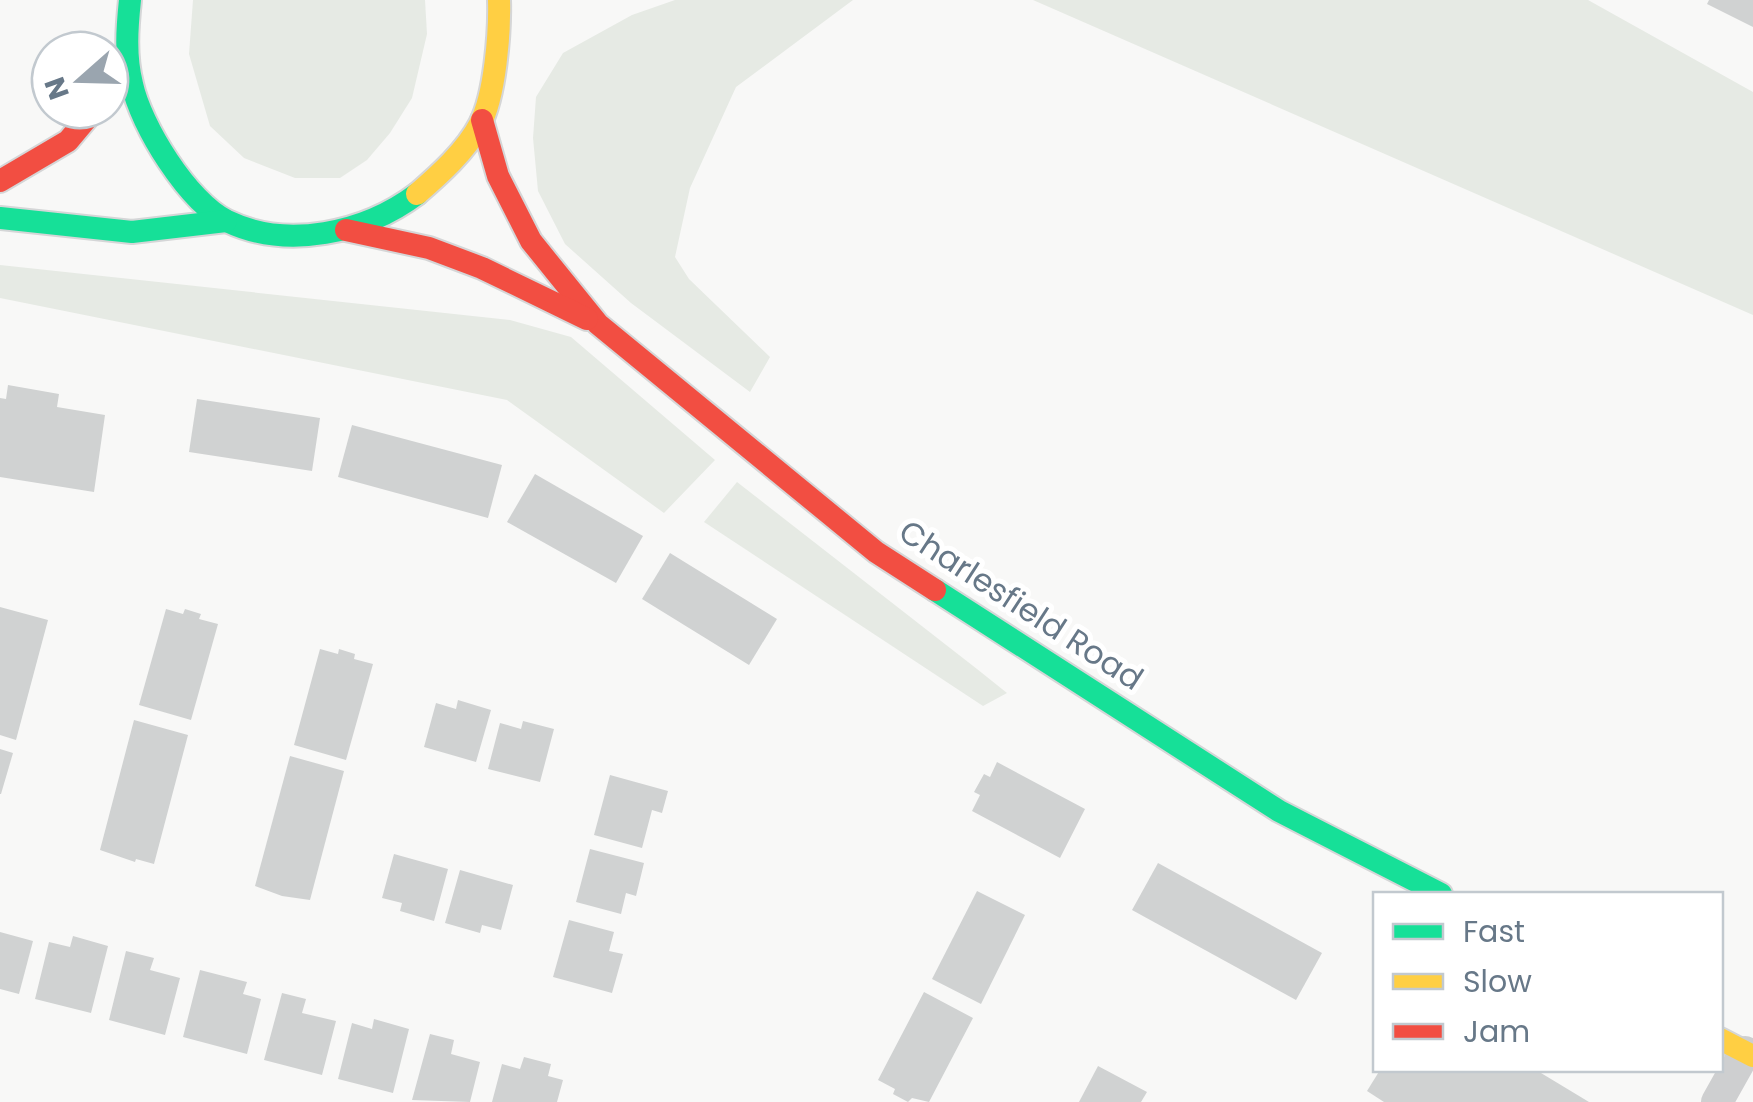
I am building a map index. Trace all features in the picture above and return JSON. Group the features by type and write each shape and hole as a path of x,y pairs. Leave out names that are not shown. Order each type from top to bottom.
{"street":[{"path":"0,218 132,232 226,221 280,234 346,230 385,217 439,177 482,120 501,41 499,0"},
{"path":"128,2 128,30"},
{"path":"501,41 523,14"},
{"path":"130,76 143,125 172,170 226,221"},
{"name":"Charlesfield Road","path":"482,120 498,176 532,242 598,324 876,552 1279,811 1436,892"},
{"path":"0,182 68,141 77,130"},
{"name":"Charlesfield Road","path":"346,230 429,248 482,268 598,324"},
{"path":"1717,1102 1740,1049"}],"shaded area":[{"path":"193,0 425,0 427,34 412,98 367,160 340,178 295,178 244,158 210,126 189,54"},
{"path":"675,0 853,0 736,87 690,188 675,257 689,279 770,357 750,392 631,303 565,244 538,191 533,138 536,97 563,53 632,15"},
{"path":"1033,0 1588,0 1753,92 1753,315"},
{"path":"0,265 510,320 571,337 715,460 664,513 507,400 0,298"},
{"path":"737,482 1007,693 983,706 704,522"}],"building":[{"path":"1709,0 1753,0 1753,27 1707,4"},
{"path":"8,385 59,394 57,407 105,415 94,492 0,477 0,398 6,399"},
{"path":"197,399 320,418 312,471 189,452"},
{"path":"352,425 502,465 488,518 338,477"},
{"path":"535,474 643,536 616,583 507,522"},
{"path":"670,553 777,619 749,665 642,599"},
{"path":"0,607 48,620 16,740 0,735"},
{"path":"166,609 183,614 185,609 201,614 199,619 218,624 191,720 139,705"},
{"path":"320,649 338,654 339,649 355,654 354,659 373,664 346,760 294,745"},
{"path":"458,700 491,710 476,762 424,747 436,703 456,709"},
{"path":"134,720 188,735 154,864 100,850"},
{"path":"523,721 554,729 540,782 488,769 500,723 521,729"},
{"path":"0,749 13,753 1,794 0,794"},
{"path":"290,756 344,771 310,900 282,896 255,886"},
{"path":"997,762 1085,809 1060,858 972,811 980,795 974,792 984,774 990,777"},
{"path":"610,775 668,791 662,813 652,810 642,848 594,835"},
{"path":"590,849 644,863 636,896 626,893 621,914 576,902"},
{"path":"394,854 448,869 434,921 400,911 402,903 382,898"},
{"path":"1158,863 1322,953 1296,1000 1132,910"},
{"path":"460,870 513,885 501,930 482,925 480,933 445,923"},
{"path":"977,891 1025,915 981,1004 932,979"},
{"path":"569,920 614,932 609,951 623,954 612,993 553,977"},
{"path":"0,932 33,941 19,994 0,989"},
{"path":"73,936 108,946 91,1013 35,999 49,942 70,947"},
{"path":"126,951 154,958 150,970 180,978 165,1035 109,1020"},
{"path":"200,970 247,982 243,994 261,999 247,1054 183,1037"},
{"path":"924,992 973,1018 929,1102 912,1098 908,1102 878,1080"},
{"path":"282,993 306,999 302,1013 336,1021 322,1075 264,1060"},
{"path":"374,1019 409,1029 393,1093 338,1079 352,1023 372,1029"},
{"path":"430,1034 454,1040 451,1054 480,1062 470,1102 412,1100"},
{"path":"524,1057 551,1064 548,1076 563,1080 557,1102 492,1102 502,1064 520,1069"},
{"path":"1098,1066 1147,1092 1141,1102 1079,1102"},
{"path":"1379,1072 1539,1072 1589,1102 1384,1102 1367,1091"}],"traffic: fast":[{"path":"130,0 128,52 137,101 168,161 212,211 250,230 275,235 325,233 374,219 417,194"},
{"path":"0,218 132,232 226,221"},
{"path":"935,590 1279,811 1437,892"}],"traffic: slow":[{"path":"417,194 460,153 480,124 496,64 499,0"},
{"path":"1723,1041 1753,1056"}],"traffic: jam":[{"path":"482,120 498,176 531,241 598,324 876,552 935,590"},
{"path":"0,181 68,141 77,130"},
{"path":"346,230 429,248 482,268 587,319"}]}
